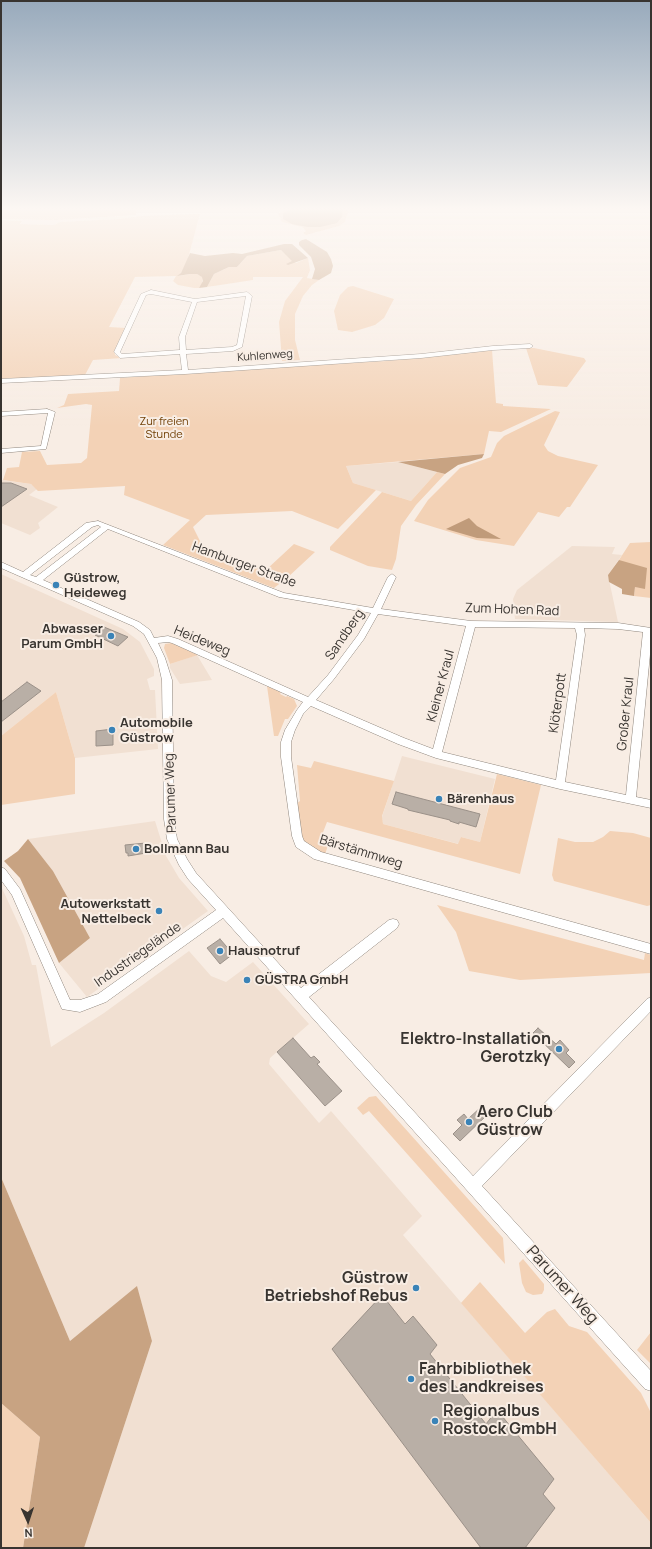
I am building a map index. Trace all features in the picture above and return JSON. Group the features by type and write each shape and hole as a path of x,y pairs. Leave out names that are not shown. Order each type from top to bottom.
{"street":[{"path":"151,292 195,301 242,294 247,294 249,296 240,346 238,348 183,352 120,356 117,352 144,294 151,292"},
{"path":"185,372 182,337 195,301"},
{"name":"Kuhlenweg","path":"1,381 185,372 530,346"},
{"path":"1,414 47,410 52,412 44,448 1,451"},
{"path":"24,575 89,525 98,523 107,526"},
{"path":"37,581 107,526"},
{"name":"Hamburger Straße","path":"107,526 282,595 376,611"},
{"name":"Heideweg","path":"1,566 136,624 147,632 152,641 168,639 175,641 310,702"},
{"name":"Sandberg","path":"310,702 346,658 376,611 392,577"},
{"name":"Zum Hohen Rad","path":"376,611 471,624 618,626 648,630"},
{"name":"Kleiner Kraul","path":"436,754 471,624"},
{"name":"Klöterpott","path":"560,785 581,635 579,625"},
{"name":"Großer Kraul","path":"631,800 648,630"},
{"name":"Parumer Weg","path":"152,641 161,658 167,680 169,819 172,839 179,856 192,876 651,1383"},
{"path":"310,702 401,741 436,754 560,785 651,804"},
{"name":"Bärstämmweg","path":"310,702 300,712 290,730 286,742 297,836 300,844 307,850 318,856 651,949"},
{"name":"Industriegelände","path":"1,872 16,892 66,1005 80,1006 102,998 224,911"},
{"path":"301,996 393,924"},
{"path":"473,1186 651,1003"}],"shaded area":[{"path":"203,281 210,281 207,287 199,288"},
{"path":"484,454 482,458 458,465 445,474 398,462"},
{"path":"398,462 437,472 411,501 353,483 346,466"},
{"path":"1,480 31,484 37,489 29,495 58,507 38,523 40,528 30,535 1,523"},
{"path":"469,518 477,526 501,539 477,538 446,529"},
{"path":"572,546 615,547 612,554 622,555 608,575 618,622 515,619 513,599 517,590"},
{"path":"619,560 647,568 645,589 635,587 634,596 622,594 622,589 609,582 608,575"},
{"path":"1,574 123,629 140,642 154,669 154,676 147,679 150,690 155,690 158,749 75,758 56,692 1,736"},
{"path":"197,655 212,680 180,684 170,668 170,664"},
{"name":"Bärenhaus","path":"402,756 495,779 480,842 461,837 459,844 383,824 382,817"},
{"path":"155,821 166,856 179,878 208,911 87,997 59,963 90,938 53,871 28,839"},
{"path":"28,839 53,871 90,938 59,963 20,878 4,861 18,851"},
{"path":"1,886 24,936 32,965 36,965 51,1047 104,1013 189,951 211,976 226,982 253,962 309,1024 270,1058 269,1064 319,1123 331,1111 422,1216 403,1235 651,1523 651,1548 84,1548 152,1341 137,1287 70,1341 1,1177"},
{"path":"1,1177 70,1341 137,1286 152,1341 84,1548 23,1548 40,1437 1,1403"}],"green space":[{"path":"1,281 133,281 109,327 127,328 115,353 115,355 122,358 93,360 85,375 1,380"},
{"path":"173,281 202,281 202,285 199,288 178,285"},
{"path":"210,281 245,281 207,287"},
{"path":"300,281 317,281 303,296 295,314 295,340 300,360 282,361 279,322 285,301"},
{"path":"353,286 394,299 384,318 375,325 352,332 338,330 334,311 340,295 348,287"},
{"path":"526,348 534,348 584,358 586,361 567,387 538,385"},
{"name":"Zur freien Stunde","path":"492,350 496,403 503,404 503,406 551,409 501,432 489,431 484,454 346,466 353,483 376,490 338,529 292,511 206,515 193,527 202,545 267,569 294,544 315,552 274,588 163,545 190,520 124,495 125,486 38,491 31,484 3,480 7,468 19,467 22,452 40,451 47,465 81,463 87,458 92,405 86,404 57,408 64,405 68,394 119,391 120,378 254,368 387,361"},
{"path":"555,411 560,412 544,445 548,451 558,456 598,465 570,507 567,507 559,517 538,512 514,546 476,540 414,521 428,500 460,468 491,457 497,443 504,436"},
{"path":"437,472 445,474 416,505 401,526 396,559 392,570 368,566 330,550 330,547 382,492 411,501"},
{"path":"651,542 651,598 634,596 635,587 645,588 619,560 630,543"},
{"path":"171,643 198,655 170,664 164,648 165,644"},
{"path":"267,686 281,692 280,694 286,697 287,696 294,699 297,706 288,719 285,719 278,736 274,736"},
{"path":"56,692 75,758 75,794 1,805 1,736"},
{"path":"314,761 394,781 382,816 383,824 458,844 461,837 480,842 497,774 541,785 520,874 327,822 320,840 329,843 325,854 313,849 304,842 301,834 296,804 300,801 297,765 311,768"},
{"path":"610,831 633,833 651,838 651,905 647,906 554,881 552,875 558,838 575,842 593,842 603,837"},
{"path":"437,905 644,960 645,953 651,955 651,973 520,980 469,971 456,932"},
{"path":"376,1096 503,1238 505,1264 369,1111 363,1115 357,1108 369,1097"},
{"path":"523,1259 544,1284 542,1294 533,1295 526,1292 522,1283 519,1263"},
{"path":"480,1282 525,1333 547,1312 555,1309 569,1326 587,1332 641,1393 651,1413 651,1523 461,1303"},
{"path":"651,1332 651,1364 637,1350"},
{"path":"1,1403 40,1437 23,1548 1,1548"}],"building":[{"path":"1,483 11,483 27,489 1,507"},
{"name":"Abwasser Parum GmbH","path":"104,627 128,637 118,646 95,635"},
{"path":"27,682 41,691 1,722 1,702"},
{"name":"Automobile Güstrow","path":"113,729 113,745 96,746 96,731"},
{"name":"Bärenhaus","path":"396,792 480,814 476,827 459,822 459,824 450,820 408,810 392,804"},
{"name":"Bollmann Bau","path":"146,843 146,853 128,856 128,853 126,853 125,845"},
{"name":"Hausnotruf","path":"220,939 233,954 220,964 207,948"},
{"name":"Elektro-Installation Gerotzky","path":"538,1028 556,1044 560,1040 569,1050 566,1053 575,1062 569,1068 533,1033"},
{"path":"293,1038 311,1058 314,1056 320,1062 317,1064 342,1091 325,1106 277,1052"},
{"name":"Aero Club Güstrow","path":"481,1107 488,1114 460,1141 453,1134 462,1125 457,1120 464,1114 468,1119"},
{"name":"Regionalbus Rostock GmbH","path":"382,1295 405,1324 413,1316 437,1345 430,1354 486,1424 497,1410 554,1479 543,1494 555,1508 525,1548 481,1548 332,1349"}],"place":[{"name":"Güstrow, Heideweg","path":"56,585"},
{"name":"Abwasser Parum GmbH","path":"111,636"},
{"name":"Automobile Güstrow","path":"112,730"},
{"name":"Bärenhaus","path":"439,799"},
{"name":"Bollmann Bau","path":"136,849"},
{"name":"Autowerkstatt Nettelbeck","path":"159,911"},
{"name":"Hausnotruf","path":"220,951"},
{"name":"GÜSTRA GmbH","path":"247,980"},
{"name":"Elektro-Installation Gerotzky","path":"559,1049"},
{"name":"Aero Club Güstrow","path":"469,1122"},
{"name":"Güstrow Betriebshof Rebus","path":"416,1288"},
{"name":"Fahrbibliothek des Landkreises","path":"411,1379"},
{"name":"Regionalbus Rostock GmbH","path":"435,1421"}]}
